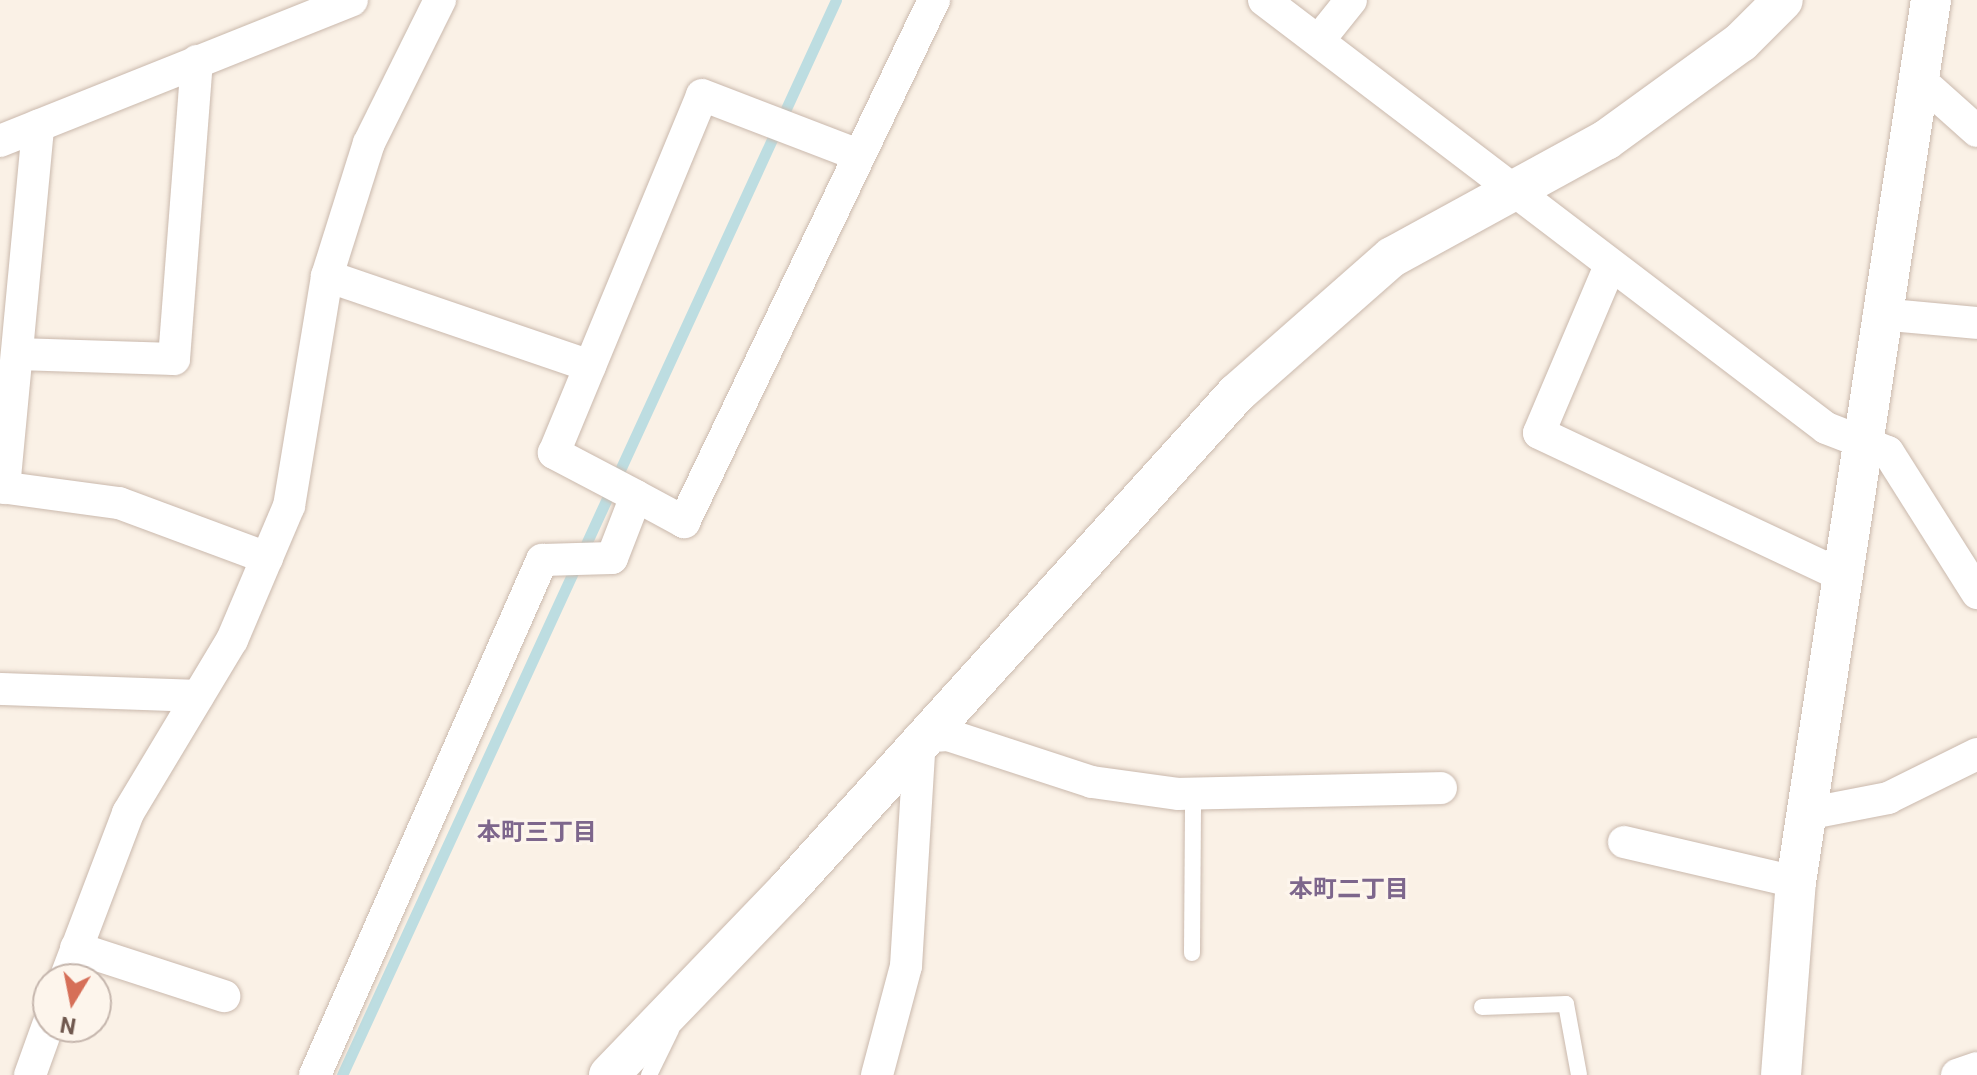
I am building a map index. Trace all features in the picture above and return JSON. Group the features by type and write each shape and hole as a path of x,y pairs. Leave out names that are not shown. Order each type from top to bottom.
{"street":[{"path":"0,141 352,0"},
{"path":"71,963 128,813 198,696 267,558 289,506 327,276 369,143 440,0"},
{"path":"856,154 702,95 554,453 684,522 856,154 934,0"},
{"path":"1264,0 1609,268 1826,428 1860,445 1888,452 1977,593"},
{"path":"1319,40 1351,0"},
{"path":"609,1075 689,992 1237,393 1392,257 1516,194 1741,42 1783,0"},
{"path":"1781,1075 1796,882 1879,314 1921,81 1931,0"},
{"path":"17,354 174,359 197,61"},
{"path":"1921,81 1977,131"},
{"path":"38,126 2,487 119,503 267,558"},
{"path":"1609,268 1539,433 1841,575"},
{"path":"327,276 590,366"},
{"path":"1879,314 1977,323"},
{"path":"315,1075 542,560 612,558 636,496"},
{"path":"0,689 198,696"},
{"path":"920,737 948,735 1092,782 1193,794 1441,788"},
{"path":"877,1075 906,966 920,737"},
{"path":"1806,814 1888,798 1977,754"},
{"path":"1624,842 1796,882"},
{"path":"76,948 224,996"},
{"path":"30,1075 42,1043"},
{"path":"1957,1075 1977,1068"}],"lane":[{"path":"1192,953 1193,794"},
{"path":"649,1075 689,992"},
{"path":"1482,1007 1566,1004 1579,1075"}],"waterway":[{"path":"342,1075 836,0"}],"district":[{"name":"本町三丁目","path":"537,833"},
{"name":"本町二丁目","path":"1349,890"}]}
